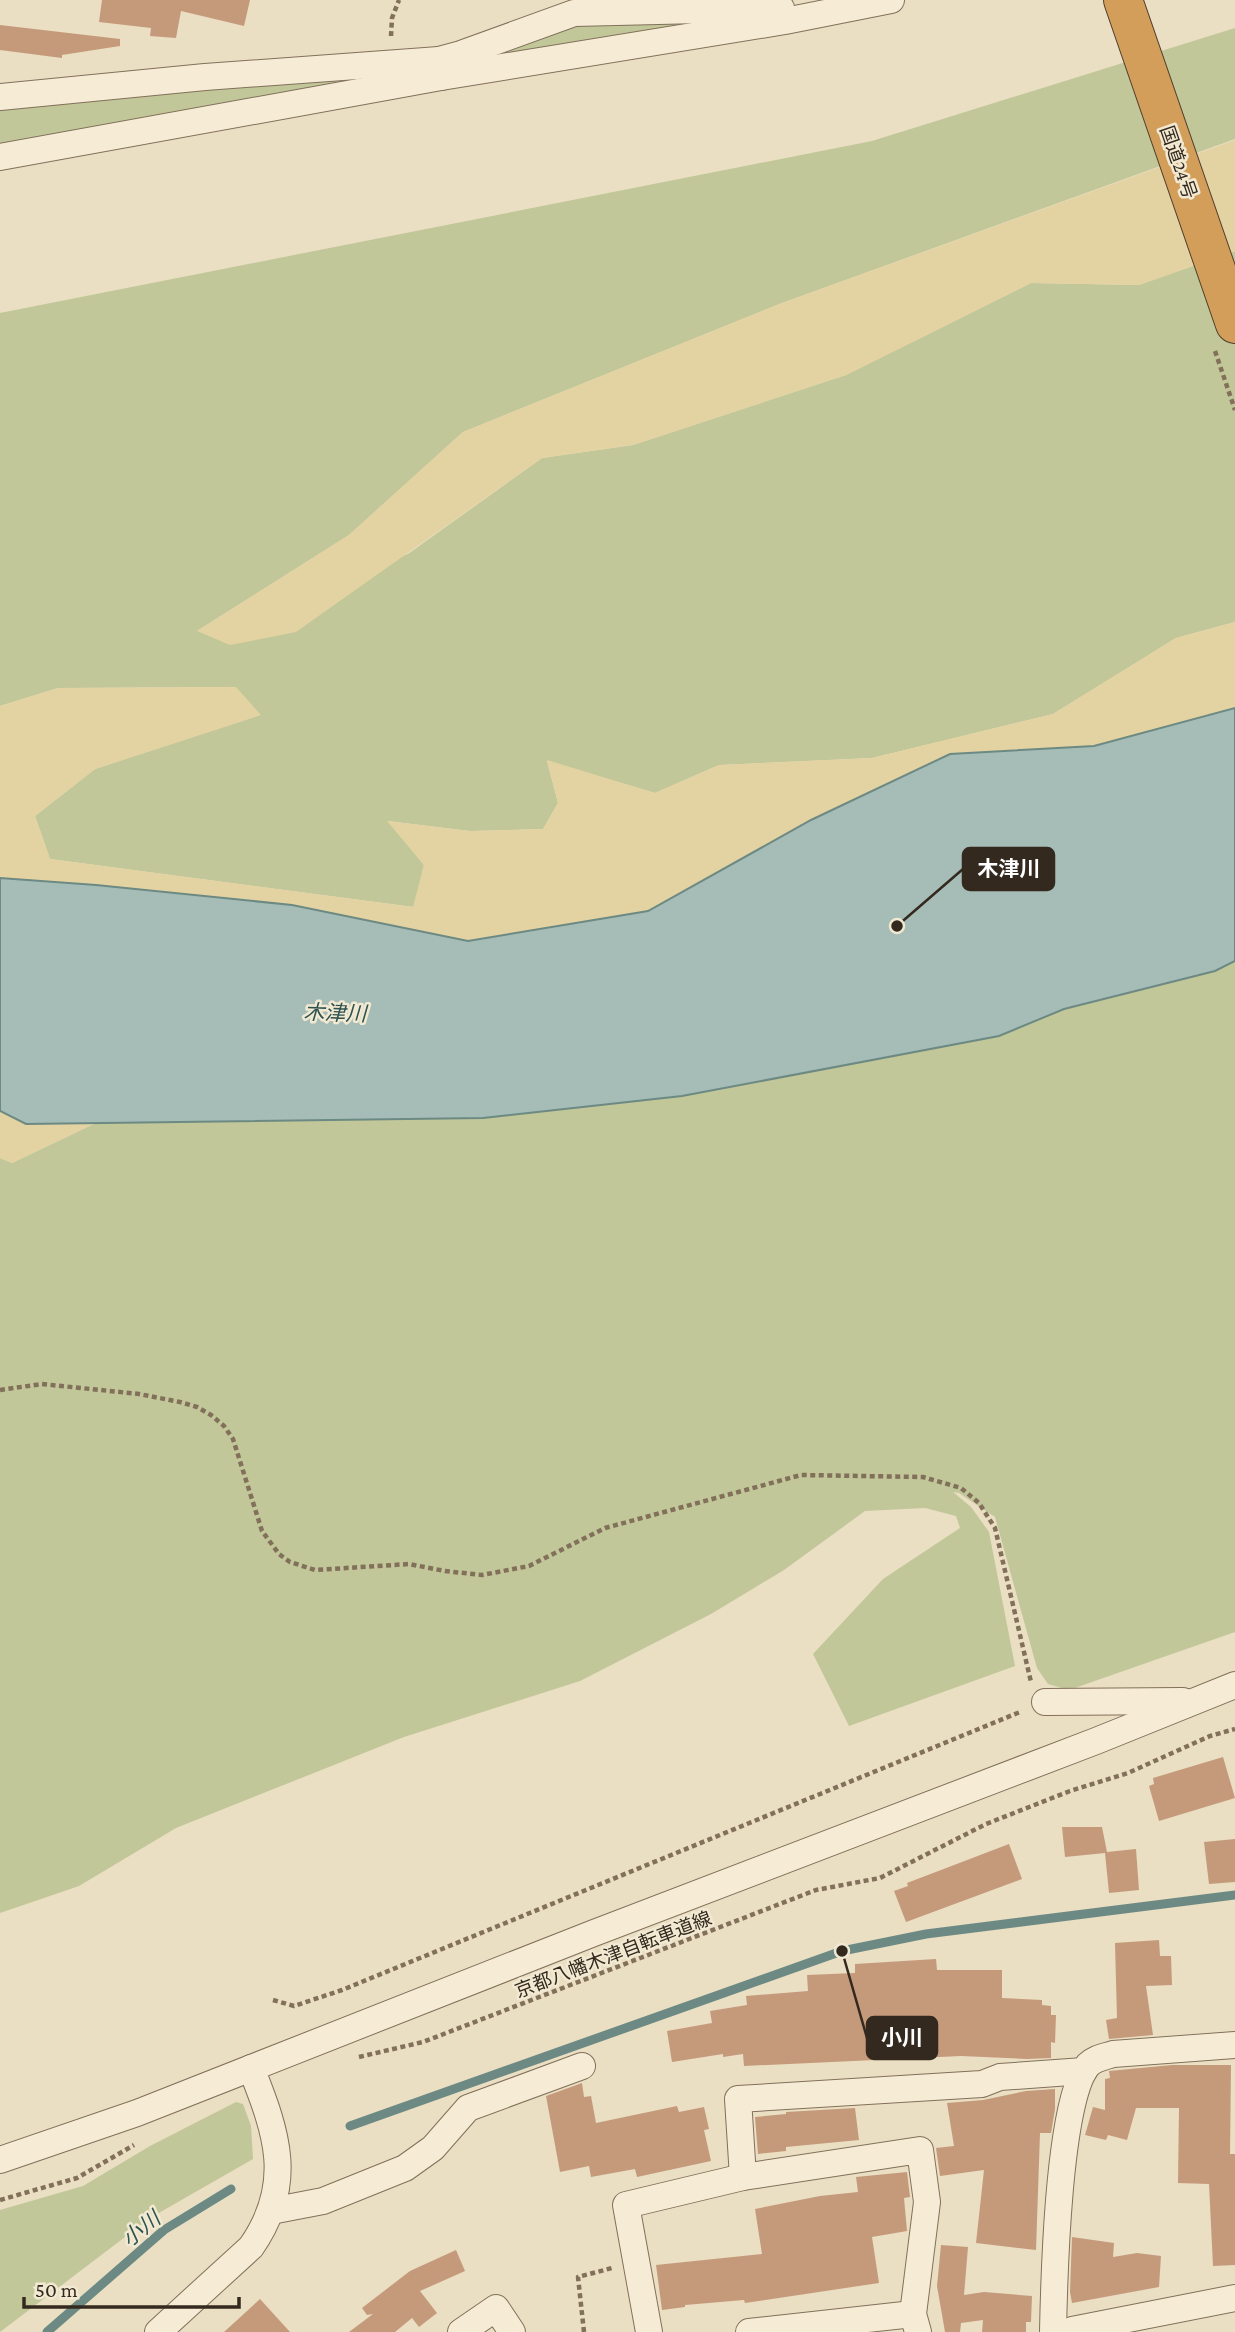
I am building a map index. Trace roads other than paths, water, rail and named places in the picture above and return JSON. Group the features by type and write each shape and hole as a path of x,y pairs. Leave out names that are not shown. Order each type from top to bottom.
{"highway":[{"name":"国道24号","path":"1123,0 1235,324"}],"street":[{"path":"0,157 440,68 788,10 891,0"},
{"path":"0,97 205,77 390,65 440,68 461,54 574,7 788,10"},
{"path":"0,2160 137,2113 669,1903 1235,1685"},
{"path":"1045,1702 1195,1702"},
{"path":"1053,2332 1061,2189 1076,2092 1084,2071 1096,2059 1112,2054 1235,2045"},
{"path":"271,2211 323,2201 405,2168 433,2148 468,2108 582,2066"},
{"path":"158,2332 251,2246 263,2230 271,2211 277,2191 276,2149 272,2128 251,2068"},
{"path":"743,2177 737,2099 982,2084 1000,2077 1084,2071"},
{"path":"649,2332 626,2206 743,2177 920,2150 927,2202 915,2323 749,2332"},
{"path":"1070,2332 1235,2298"},
{"path":"461,2332 496,2308 512,2332"}],"water":[{"name":"木津川","path":"1235,708 1235,961 1215,971 1064,1009 999,1036 682,1096 483,1118 26,1124 0,1111 0,878 292,905 468,941 648,911 811,820 950,754 1094,746"}],"waterway":[{"name":"小川","path":"350,2126 842,1951 926,1934 1235,1895"},
{"name":"小川","path":"47,2332 164,2230 231,2189"}],"place":[{"name":"木津川","path":"897,926"},
{"name":"小川","path":"842,1951"}]}
